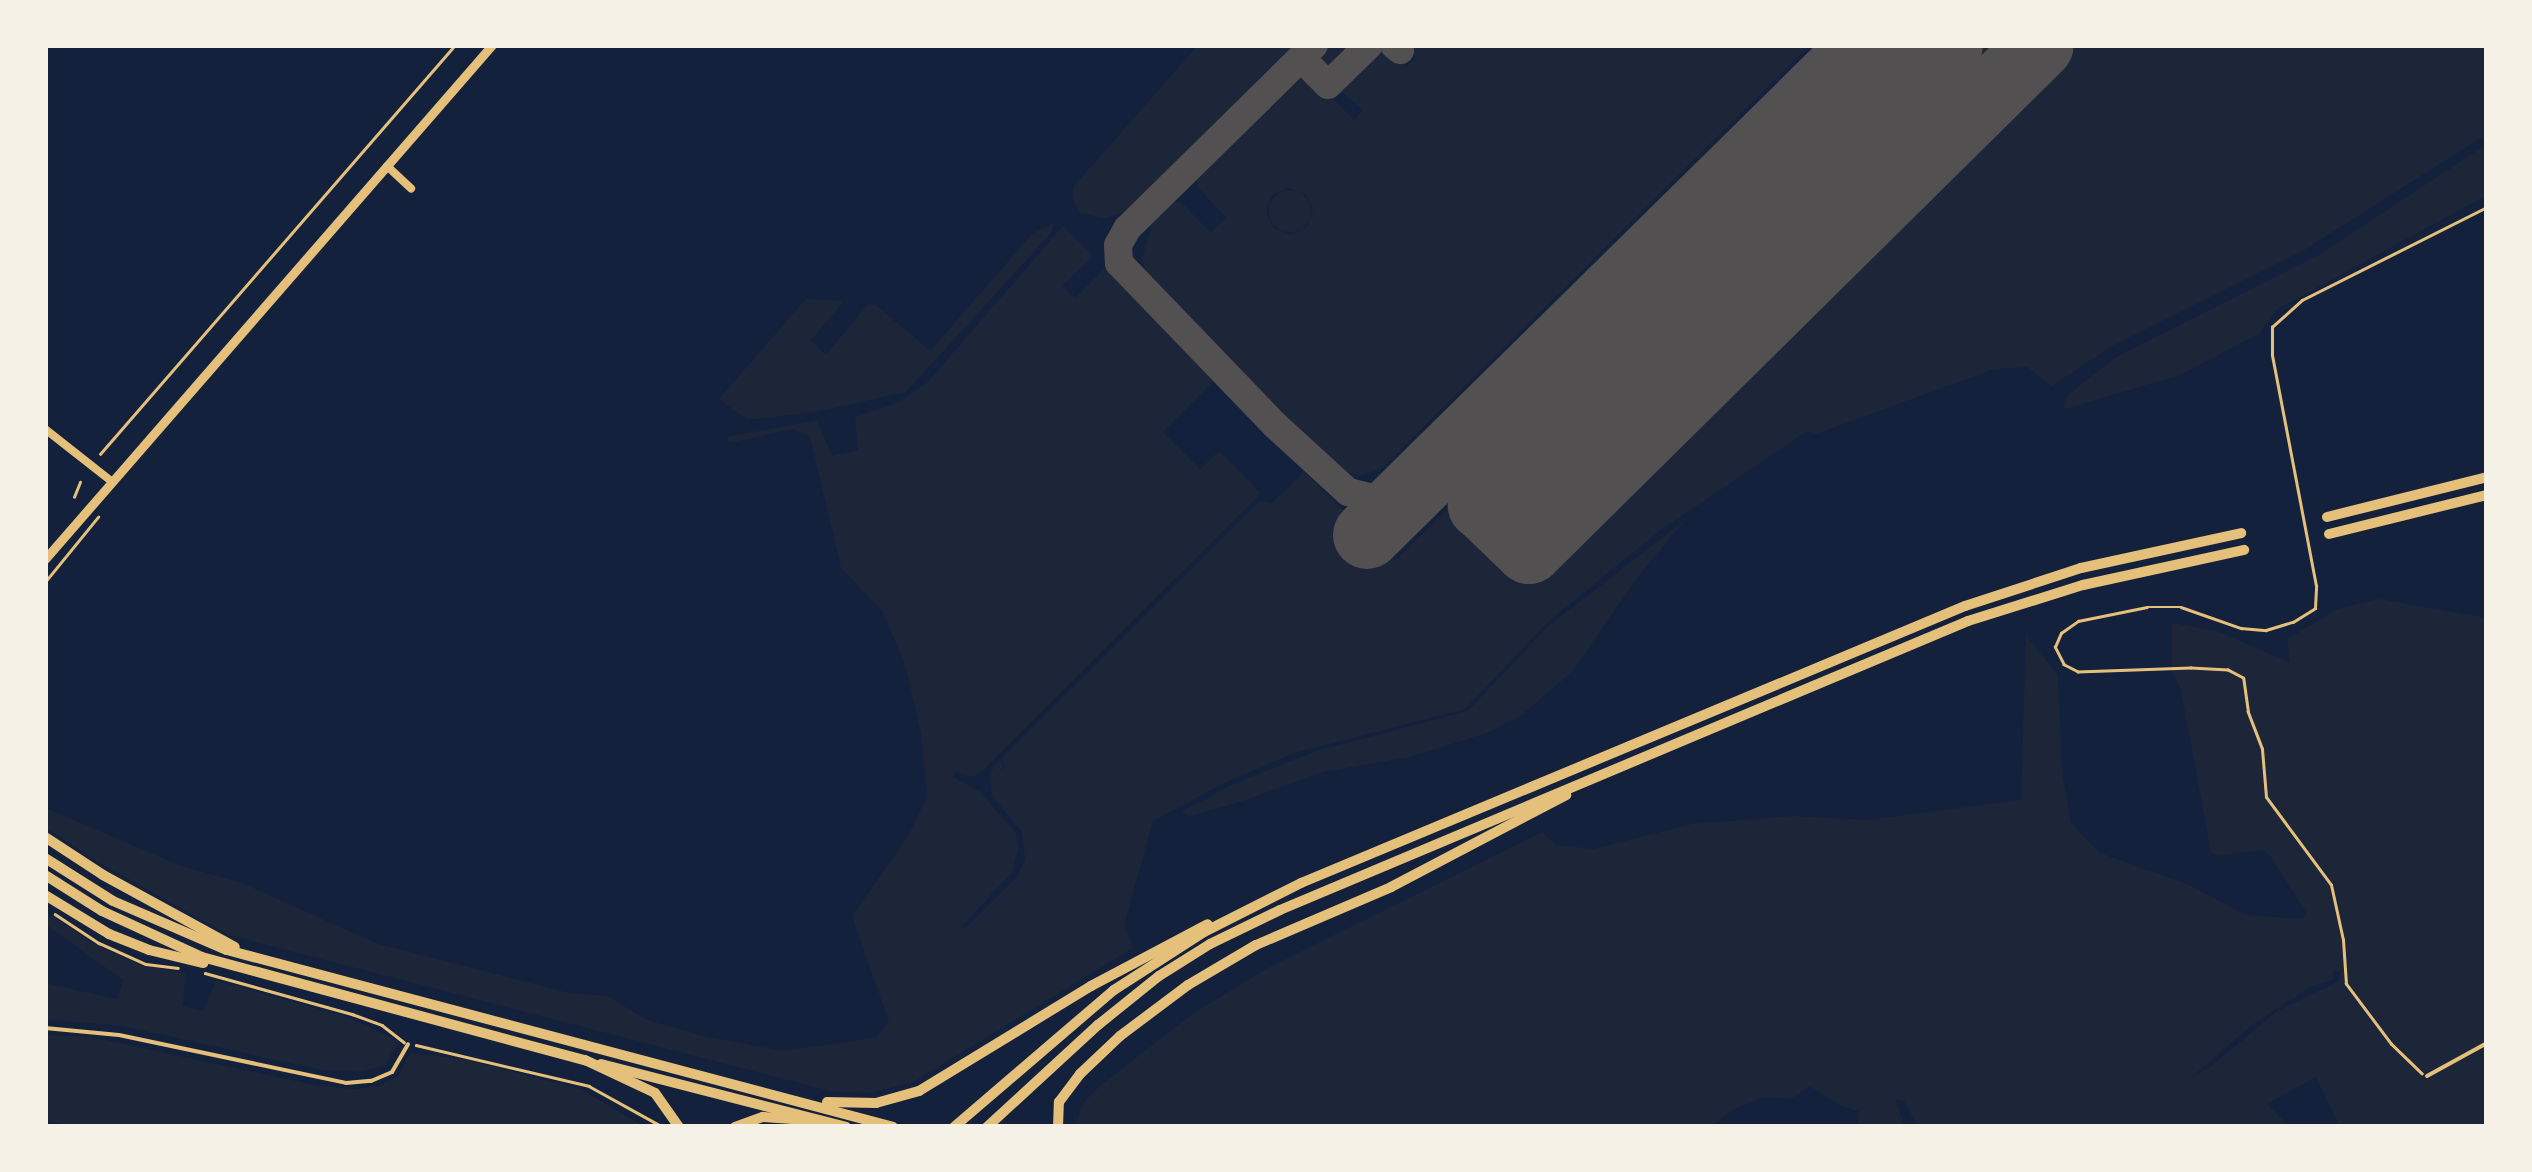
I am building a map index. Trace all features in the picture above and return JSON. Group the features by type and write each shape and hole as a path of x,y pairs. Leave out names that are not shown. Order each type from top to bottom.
{"main road":[{"path":"45,559 492,45"},
{"path":"2326,517 2487,478"},
{"path":"2329,534 2487,495"},
{"path":"796,1099 856,1104 909,1095 1176,938 1964,606 2081,568 2241,533"},
{"path":"987,1127 1098,1024 1159,976 1239,929 1624,764 2014,605 2082,585 2244,550"},
{"path":"1058,1127 1062,1096 1088,1065 1142,1018 1200,977 1289,929 1415,875 1624,764"},
{"path":"45,837 118,884 262,961"},
{"path":"45,858 146,918 262,961 893,1127"},
{"path":"45,875 136,929 253,974"},
{"path":"45,895 96,928 149,950 846,1127"},
{"path":"954,1127 1058,1034 1154,962 1250,907"},
{"path":"585,1060 655,1092 679,1127"},
{"path":"734,1127 763,1117 822,1121"}],"street":[{"path":"387,166 411,188"},
{"path":"45,429 112,481"}],"lane":[{"path":"45,1028 119,1035 346,1084 371,1081 392,1072 408,1044"},
{"path":"2427,1076 2487,1043"}],"path":[{"path":"100,454 455,45"},
{"path":"2427,1076 2391,1044 2346,984 2343,940 2330,885 2266,797 2262,748 2248,712 2243,678 2228,670 2191,668 2078,672 2064,665 2055,647 2061,633 2078,622 2166,605 2241,628 2271,629 2294,622 2314,608 2317,595 2272,355 2272,328 2302,300 2487,207"},
{"path":"74,497 80,482"},
{"path":"45,582 98,518"},
{"path":"45,907 98,943 146,964 194,970 352,1014 382,1025 408,1044 589,1086 663,1127"}],"shaded area":[{"path":"1198,45 1294,45 1125,212 1104,218 1080,213 1072,198 1074,186"},
{"path":"1329,45 1363,45 1329,75 1311,63"},
{"path":"1375,45 1389,45 1406,68 1416,57 1399,45 1810,45 1382,468 1359,476 1332,468 1150,284 1142,259 1154,218 1170,202 1181,202 1211,233 1226,218 1197,186 1197,176 1305,69 1354,120 1363,110 1334,85","holes":["1289,188 1306,194 1313,210 1307,227 1291,235 1274,228 1266,212 1272,195"]},
{"path":"1917,45 2487,45 2487,134 2304,250 2112,346 2052,386 2027,367 1994,369 1816,434 1807,431 1658,532 1550,620 1465,709 1297,752 1224,783 1153,821 1124,925 1133,948 913,1082 869,1093 830,1091 229,935 93,859 45,827 45,808 179,865 242,883 378,944 569,993 607,996 647,1020 703,1036 783,1051 875,1038 889,1022 852,916 907,838 927,797 922,739 906,667 883,612 841,568 810,437 793,429 729,443 727,437 817,420 832,456 858,450 855,417 900,402 928,382 1063,226 1093,256 1062,286 1075,298 1105,268 1215,380 1163,432 1200,469 1219,451 1261,493 979,774 970,777 956,771 953,777 979,791 1015,832 1019,845 1013,871 962,926 965,929 1017,877 1025,859 1022,832 992,796 990,776 995,764 999,760 1003,764 1001,771 1005,768 1001,759 1261,500 1272,503 1304,472 1395,561"},
{"path":"2487,144 2487,195 2276,310 2260,333 2180,375 2062,410 2068,395 2116,357 2319,255"},
{"path":"1290,190 1305,196 1311,211 1305,226 1290,232 1275,226 1269,211 1275,196"},
{"path":"1055,222 1050,234 906,392 816,412 748,420 719,399 806,299 844,301 811,340 826,355 868,304 876,305 930,351 1033,233"},
{"path":"1685,520 1636,579 1573,671 1522,715 1487,733 1410,757 1322,772 1190,816 1181,812 1233,784 1317,751 1468,711 1546,628"},
{"path":"2379,599 2487,618 2487,1127 2340,1127 2316,1077 2267,1104 2290,1127 1918,1127 1904,1101 1896,1100 1905,1127 1859,1127 1858,1111 1841,1106 1809,1086 1791,1099 1764,1097 1734,1109 1711,1127 1074,1127 1085,1101 1101,1085 1191,1015 1266,969 1542,832 1556,845 1594,849 1692,824 1794,816 1867,820 2021,800 2026,636 2058,675 2062,772 2071,823 2100,853 2187,884 2246,915 2303,919 2306,912 2269,854 2262,850 2216,856 2211,852 2181,690 2172,671 2172,623 2217,631 2290,663 2287,639 2338,609","holes":["2333,971 2341,972 2338,982 2277,1011 2209,1068 2194,1075 2252,1025 2312,986 2333,980"]},
{"path":"45,911 93,943 143,966 186,973 182,1006 203,1011 216,981 345,1016 398,1041 385,1066 362,1071 321,1070 118,1025 45,1020 45,983 117,999 123,980 45,924"},
{"path":"45,1035 91,1037 319,1086 355,1089 379,1086 399,1075 410,1053 468,1060 582,1090 645,1127 75,1127 45,1120"}],"taxiway":[{"path":"1314,45 1127,229 1118,245 1119,263 1275,425 1348,492 1373,498 1406,490 1486,415"},
{"path":"1301,58 1328,85 1369,45"},
{"path":"1394,45 1400,50"},
{"path":"1776,128 1854,45"}],"runway":[{"path":"1367,535 1864,45"},
{"path":"1949,45 1482,505 1529,550 2040,45"}]}
